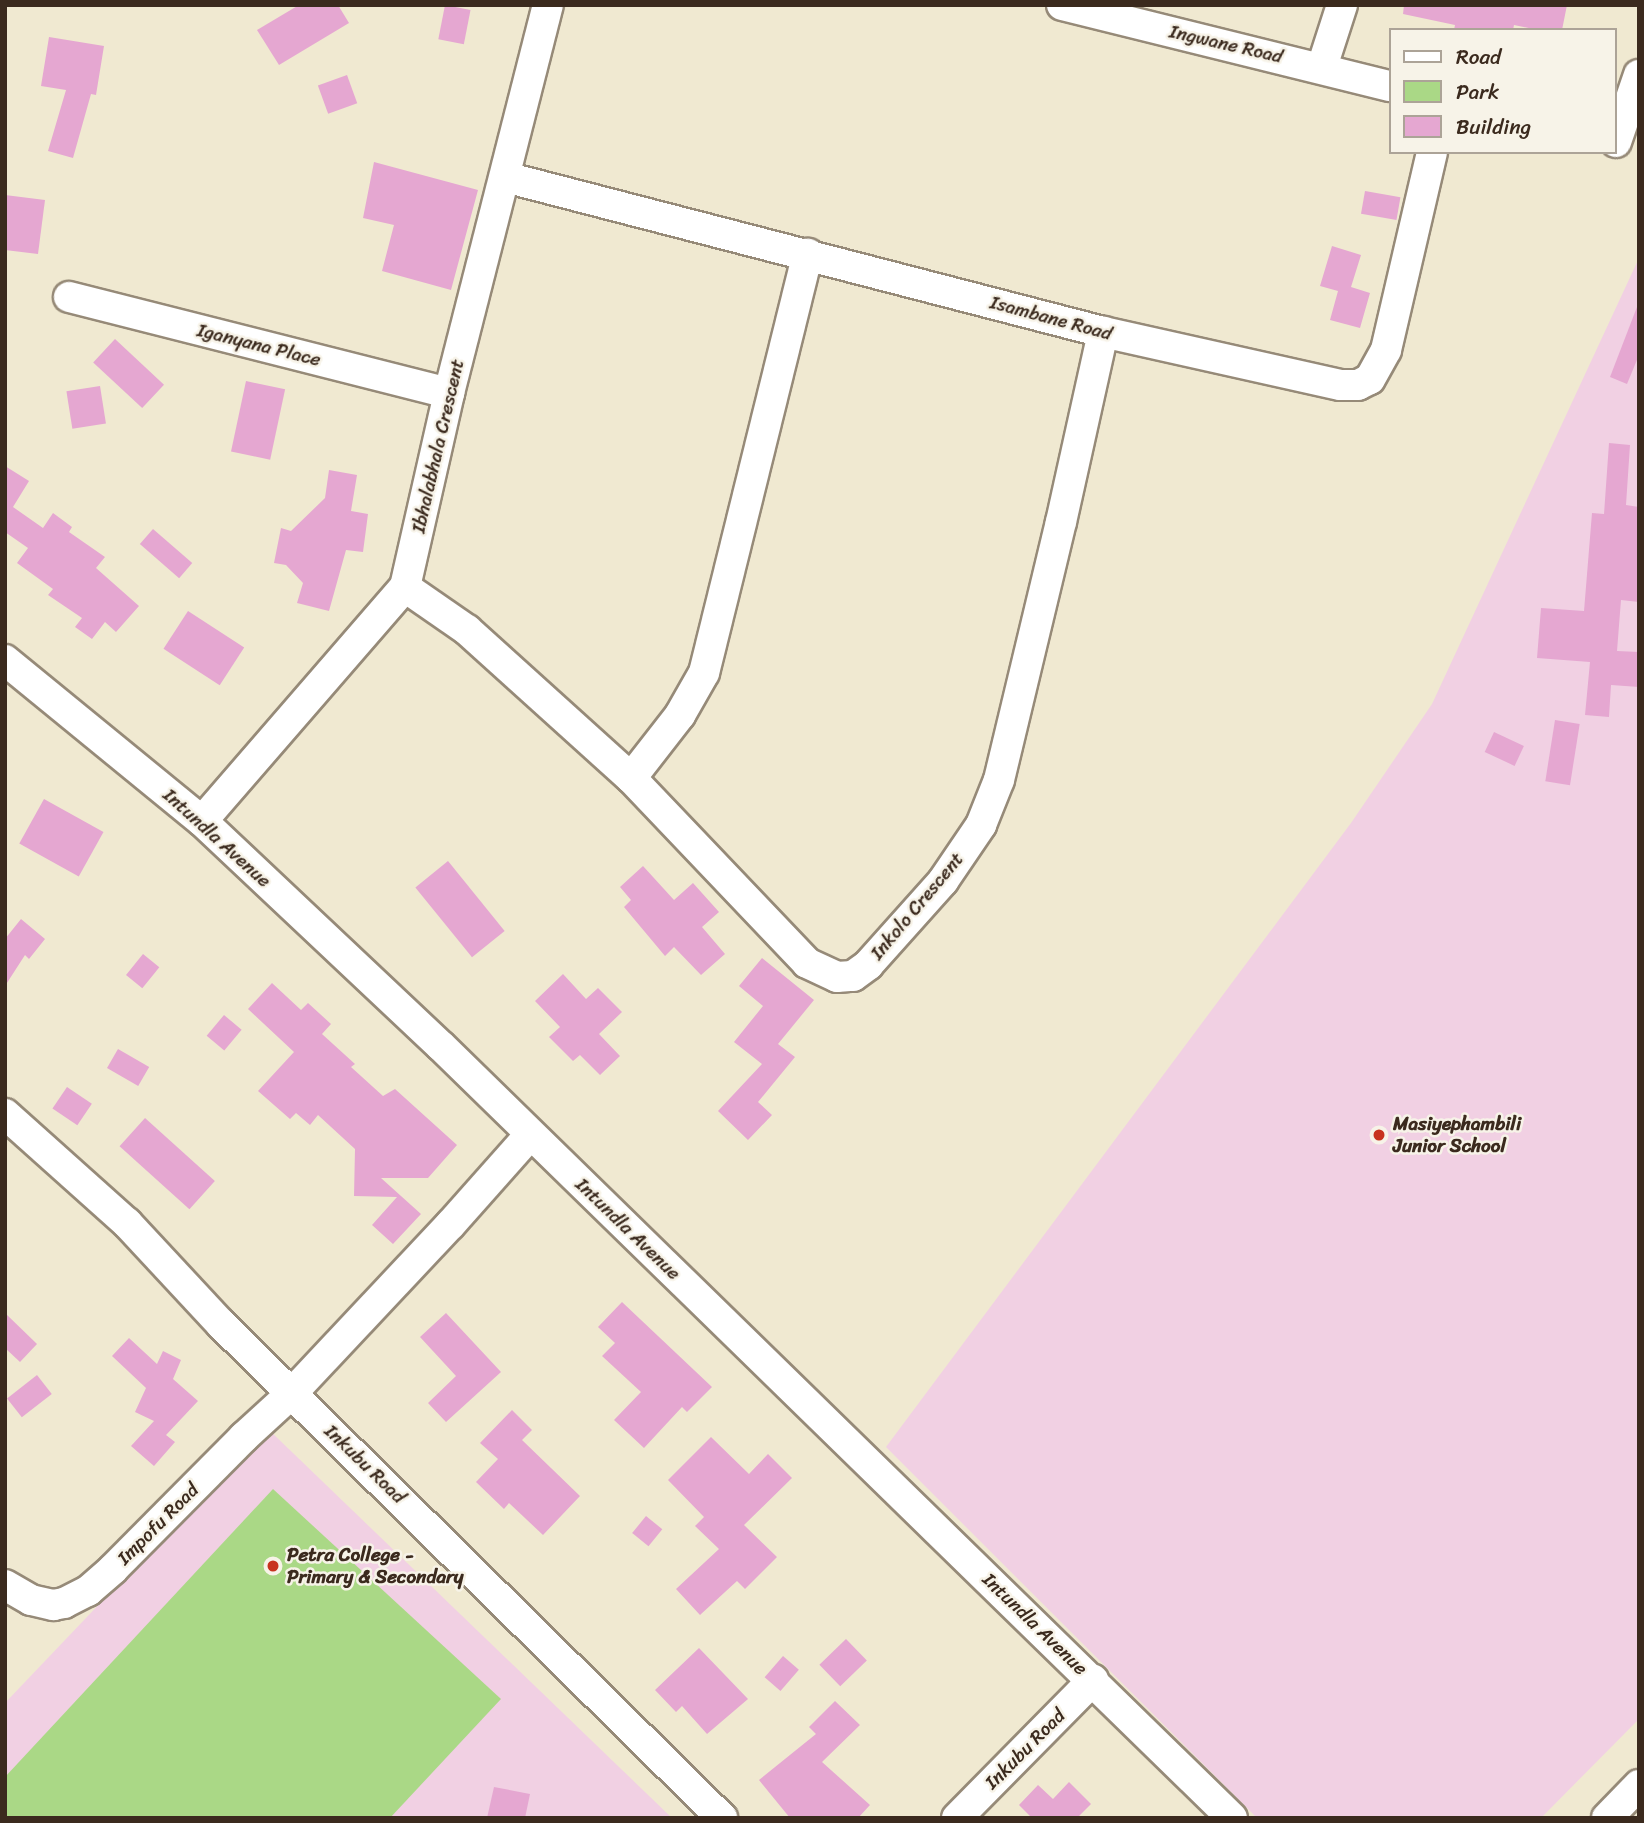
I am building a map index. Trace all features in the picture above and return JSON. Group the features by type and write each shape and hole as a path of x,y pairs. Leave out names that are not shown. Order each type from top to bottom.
{"street":[{"name":"Ibhalabhala Crescent","path":"202,821 405,587 449,393 548,5"},
{"name":"Ingwane Road","path":"1062,5 1388,85"},
{"path":"1322,67 1342,5"},
{"path":"1623,144 1639,75"},
{"name":"Isambane Road","path":"505,177 1103,332 1340,385 1357,385 1370,379 1386,350 1433,154"},
{"path":"631,778 680,715 704,673 808,254"},
{"name":"Iganyana Place","path":"69,296 449,393"},
{"name":"Inkolo Crescent","path":"405,587 467,630 631,778 807,964 837,977 853,976 868,965 943,881 981,825 999,780 1103,332"},
{"name":"Intundla Avenue","path":"5,660 202,821 442,1046 530,1135 1233,1818"},
{"name":"Inkubu Road","path":"5,1114 127,1223 292,1393 722,1818"},
{"name":"Impofu Road","path":"5,1584 32,1600 53,1605 64,1603 88,1591 113,1570 292,1393 450,1225 530,1135"},
{"name":"Inkubu Road","path":"957,1818 1093,1680"},
{"path":"1607,1818 1639,1785"}],"shaded area":[{"name":"Masiyephambili Junior School","path":"1639,258 1639,1719 1541,1818 1257,1818 886,1447 1351,823 1432,704"},
{"name":"Petra College - Primary & Secondary","path":"267,1428 672,1818 5,1818 5,1703"}],"green space":[{"name":"Petra College - Primary & Secondary","path":"273,1489 501,1699 390,1818 5,1818 5,1777"}],"building":[{"path":"299,5 338,5 349,23 279,65 257,30"},
{"path":"445,5 471,10 464,44 438,39"},
{"path":"1404,5 1567,5 1562,28 1528,28 1514,25 1513,28 1454,28 1455,25 1403,14"},
{"path":"49,37 104,46 96,95 91,94 73,158 48,151 66,90 41,86"},
{"path":"347,75 357,103 328,114 318,86"},
{"path":"374,162 478,190 451,290 382,271 394,225 363,218"},
{"path":"1365,191 1400,197 1396,220 1361,214"},
{"path":"5,195 45,200 38,254 5,250"},
{"path":"1332,246 1361,255 1351,287 1370,293 1360,328 1330,320 1338,291 1320,286"},
{"path":"1637,307 1639,355 1627,384 1610,377"},
{"path":"115,339 164,385 142,408 93,362"},
{"path":"246,381 285,389 270,460 231,451"},
{"path":"100,386 106,424 72,429 66,391"},
{"path":"1609,443 1630,445 1626,505 1639,507 1639,602 1621,600 1617,651 1639,652 1639,687 1611,685 1609,717 1585,715 1590,662 1537,658 1541,608 1584,611 1592,513 1604,514"},
{"path":"5,466 29,481 13,507 43,528 53,513 72,527 69,532 105,557 96,568 139,606 116,632 105,622 92,639 75,627 82,618 48,595 53,589 17,563 28,548 5,532"},
{"path":"329,470 357,475 351,511 368,514 363,552 346,550 329,611 297,603 303,583 286,565 274,563 281,528 291,531 325,498"},
{"path":"153,529 192,563 179,578 140,544"},
{"path":"188,611 244,647 220,685 163,649"},
{"path":"1555,720 1580,724 1570,785 1545,781"},
{"path":"1494,732 1524,746 1515,766 1485,752"},
{"path":"44,799 103,832 79,877 19,844"},
{"path":"448,861 505,931 472,957 415,887"},
{"path":"643,866 674,900 693,883 719,912 702,927 725,954 701,975 674,947 665,956 624,907 631,900 620,887"},
{"path":"21,919 45,939 29,959 25,955 5,986 5,939"},
{"path":"143,954 159,967 142,988 126,975"},
{"path":"762,958 814,1000 778,1044 795,1057 758,1102 772,1115 748,1140 718,1111 762,1064 734,1042 763,1006 739,986"},
{"path":"563,974 586,999 598,988 622,1012 599,1034 620,1056 600,1075 580,1055 573,1061 549,1037 560,1027 535,1001"},
{"path":"272,983 301,1010 308,1003 331,1024 322,1034 355,1064 351,1067 383,1096 395,1089 457,1145 428,1178 381,1178 421,1214 393,1244 372,1225 397,1197 354,1196 355,1149 318,1115 310,1125 296,1113 290,1119 258,1091 294,1052 248,1009"},
{"path":"224,1015 242,1030 224,1050 207,1036"},
{"path":"118,1049 149,1067 138,1086 107,1068"},
{"path":"67,1087 92,1104 77,1125 52,1109"},
{"path":"145,1118 215,1181 189,1209 120,1146"},
{"path":"622,1302 712,1387 687,1412 682,1407 644,1448 614,1420 641,1392 602,1356 615,1343 598,1327"},
{"path":"5,1313 37,1344 20,1362 5,1348"},
{"path":"446,1313 501,1372 446,1422 428,1403 456,1376 420,1337"},
{"path":"129,1338 157,1364 163,1351 181,1360 173,1379 198,1401 166,1435 175,1442 154,1466 131,1446 154,1421 135,1412 146,1388 112,1356"},
{"path":"37,1375 52,1394 22,1417 7,1398"},
{"path":"512,1410 532,1430 522,1440 580,1496 543,1535 509,1503 504,1509 476,1482 498,1459 480,1443"},
{"path":"711,1437 749,1474 768,1454 792,1478 744,1525 777,1557 745,1589 737,1581 700,1615 676,1589 719,1549 695,1526 704,1517 668,1480"},
{"path":"646,1516 662,1529 648,1546 632,1533"},
{"path":"846,1639 867,1661 840,1686 819,1665"},
{"path":"699,1648 748,1699 707,1734 682,1706 676,1712 655,1690"},
{"path":"783,1656 799,1670 780,1691 765,1677"},
{"path":"835,1701 860,1725 822,1762 870,1805 858,1818 790,1818 759,1780 816,1734 809,1727"},
{"path":"1069,1782 1091,1804 1077,1818 1032,1818 1019,1805 1038,1785 1053,1799"},
{"path":"494,1787 530,1794 525,1818 487,1818"}],"place":[{"name":"Masiyephambili Junior School","path":"1379,1135"},
{"name":"Petra College - Primary & Secondary","path":"273,1566"}]}
